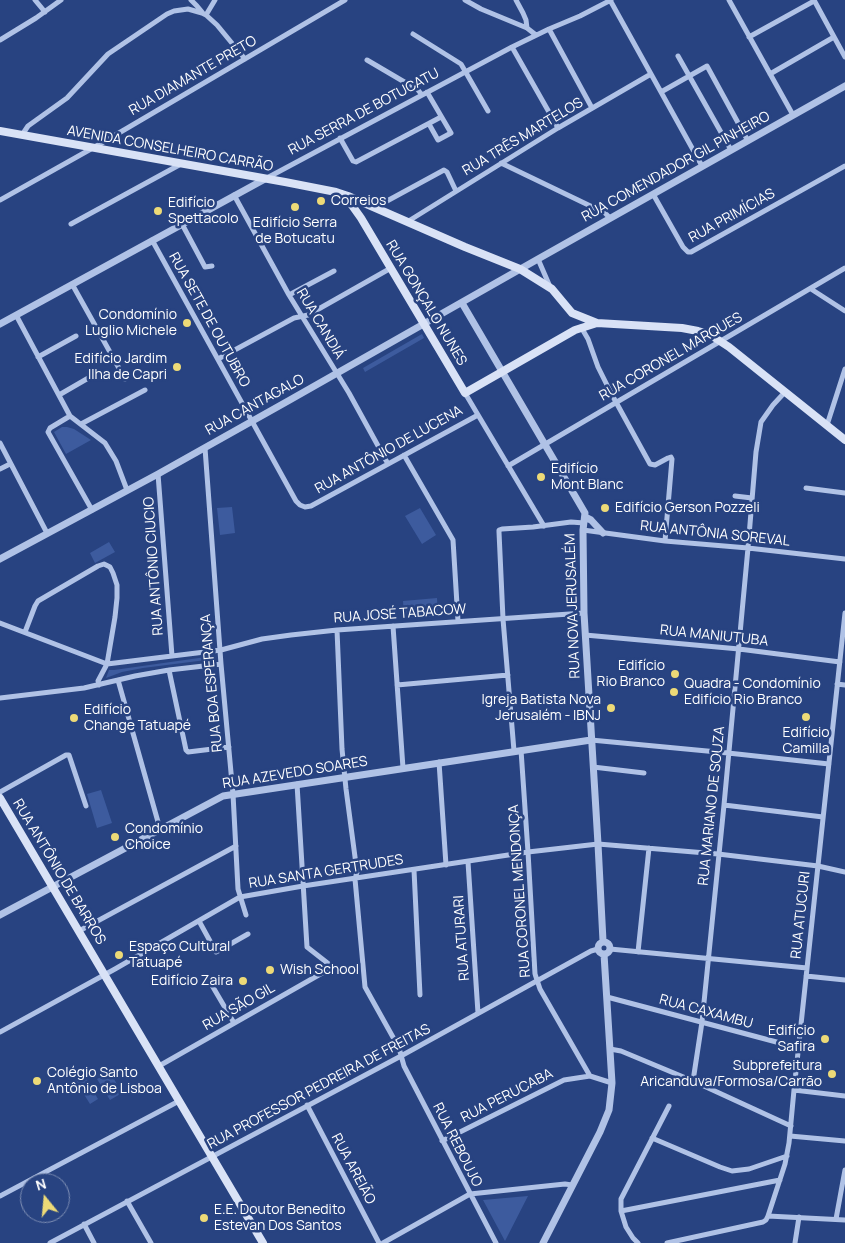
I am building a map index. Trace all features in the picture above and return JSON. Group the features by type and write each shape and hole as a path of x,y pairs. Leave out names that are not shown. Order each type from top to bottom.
{"main road":[{"name":"AVENIDA CONSELHEIRO CARRÃO","path":"0,131 336,192 361,200 407,222 520,269 552,289 572,313 597,323 682,328 698,330 709,334 721,341 845,440"},
{"path":"336,192 351,204 361,218"},
{"path":"361,218 364,210 372,206"},
{"name":"RUA GONÇALO NUNES","path":"361,218 424,325 467,392"},
{"path":"572,313 578,328"},
{"path":"467,392 578,328 597,323"},
{"name":"RUA ANTÔNIO DE BARROS","path":"0,798 263,1243"}],"street":[{"path":"35,0 45,12"},
{"path":"0,40 61,0"},
{"path":"192,0 217,25 245,59"},
{"path":"204,14 214,0"},
{"name":"RUA DIAMANTE PRETO","path":"0,200 93,148 345,0"},
{"path":"466,0 481,9 526,28 536,35"},
{"path":"516,0 526,20 526,28"},
{"path":"610,0 702,166"},
{"name":"RUA SERRA DE BOTUCATU","path":"0,324 424,93 550,28 580,16 610,0"},
{"path":"729,0 793,115"},
{"path":"749,37 814,0 845,56"},
{"path":"22,135 28,126 67,98 100,62 117,48 174,11 181,9 204,14"},
{"path":"550,28 592,108"},
{"path":"413,34 461,64 488,111"},
{"path":"770,74 834,37"},
{"path":"512,47 558,128"},
{"path":"678,56 731,150"},
{"path":"367,60 424,93 450,133 438,140 429,124"},
{"path":"661,92 706,66 748,141"},
{"name":"RUA TRÊS MARTELOS","path":"407,222 558,128 651,74"},
{"name":"RUA COMENDADOR GIL PINHEIRO","path":"520,269 844,88"},
{"path":"340,138 353,161 356,162 441,117"},
{"path":"501,163 605,213 610,218"},
{"path":"72,224 182,164"},
{"name":"RUA PRIMÍCIAS","path":"653,194 683,247 688,252 691,252 845,166"},
{"path":"372,206 387,201 444,170 447,172 456,191"},
{"name":"RUA CANDIÁ","path":"234,195 289,295 336,374 349,392 388,464"},
{"path":"182,224 205,267 212,266"},
{"name":"RUA SETE DE OUTUBRO","path":"152,240 296,501 305,507 310,506"},
{"name":"AVENIDA CONSELHEIRO CARRÃO","path":"538,259 552,289"},
{"path":"218,360 294,318 308,315 391,268"},
{"name":"RUA CORONEL MARQUES","path":"508,466 845,268"},
{"name":"RUA CANTAGALO","path":"0,559 252,422 520,269"},
{"path":"289,295 334,271"},
{"path":"72,284 125,379"},
{"path":"811,289 845,311"},
{"name":"RUA NOVA JERUSALÉM","path":"462,303 584,511 584,613 603,941"},
{"path":"16,315 70,416 105,443 111,450 127,490"},
{"path":"578,328 588,339 600,373 650,464 655,465 668,458 672,458 665,541"},
{"path":"38,356 76,336"},
{"path":"827,425 845,369"},
{"path":"59,395 97,373"},
{"path":"81,424 144,390"},
{"name":"RUA GONÇALO NUNES","path":"467,392 470,401 544,526"},
{"name":"RUA MARIANO DE SOUZA","path":"694,1082 724,805 756,452 761,422 785,392"},
{"name":"RUA ANTÔNIO DE LUCENA","path":"310,506 478,414"},
{"path":"70,416 50,428 48,432 92,510"},
{"path":"0,443 47,534"},
{"name":"RUA BOA ESPERANÇA","path":"205,448 233,794 238,889 246,915"},
{"path":"404,455 453,540 458,621"},
{"path":"0,470 10,464"},
{"name":"RUA ANTÔNIO CIUCIO","path":"158,474 172,656"},
{"path":"806,488 845,493"},
{"path":"736,496 752,498"},
{"path":"584,524 591,520 603,533"},
{"name":"RUA CORONEL MENDONÇA","path":"584,524 571,522 500,530 503,618 528,852 534,970 540,989 590,1076"},
{"name":"RUA ANTÔNIA SOREVAL","path":"584,524 603,533 665,541 845,558"},
{"path":"25,632 38,601 98,566 104,564 110,567 114,573 118,598 107,664 98,681 99,685"},
{"name":"RUA JOSÉ TABACOW","path":"107,664 221,650 262,640 337,630 584,613"},
{"name":"RUA ATUCURI","path":"768,1216 787,1156 790,1136 845,613"},
{"path":"0,623 107,664"},
{"path":"393,626 403,768"},
{"name":"RUA REBOUJO","path":"337,630 342,749 357,872 355,879 365,986 399,1048 404,1066 496,1243"},
{"name":"RUA MANIUTUBA","path":"585,635 738,649 840,662"},
{"path":"0,698 84,688 169,670 221,664"},
{"path":"169,670 186,750 188,752 229,747"},
{"path":"397,685 508,675"},
{"path":"118,680 160,829"},
{"path":"837,684 845,685"},
{"path":"592,740 829,764"},
{"name":"RUA AZEVEDO SOARES","path":"0,915 223,796 592,740"},
{"path":"0,792 63,756 69,755 86,806"},
{"path":"439,762 446,865"},
{"path":"593,767 644,772"},
{"path":"297,784 303,886"},
{"path":"724,805 823,816"},
{"name":"RUA SANTA GERTRUDES","path":"0,1032 240,897 528,852 598,844 718,854 818,866 845,872"},
{"path":"79,931 236,846"},
{"path":"638,952 650,848"},
{"name":"RUA ATURARI","path":"468,862 478,1013"},
{"path":"414,870 420,995"},
{"name":"RUA SÃO GIL","path":"159,1066 331,968 330,965 307,947 303,886"},
{"path":"199,921 216,952 248,934"},
{"path":"543,1243 609,1110 612,1083 607,997 604,951 599,944 603,941 609,943 610,946 604,951"},
{"name":"RUA PROFESSOR PEDREIRA DE FREITAS","path":"50,1243 401,1056 591,951 638,952 807,968"},
{"path":"806,976 845,980"},
{"path":"210,982 234,1023"},
{"name":"RUA CAXAMBU","path":"607,997 798,1048"},
{"path":"610,1049 621,1051 694,1082 791,1126"},
{"name":"RUA PERUCABA","path":"442,1141 558,1082 590,1076 612,1083"},
{"path":"794,1090 845,1096"},
{"path":"0,1196 179,1101"},
{"name":"RUA AREIÃO","path":"307,1106 379,1243"},
{"path":"638,1243 626,1227 621,1211 621,1199 669,1106"},
{"path":"790,1136 845,1142"},
{"path":"652,1138 732,1171 749,1169 787,1156"},
{"path":"837,1219 845,1170"},
{"path":"621,1211 780,1180"},
{"path":"383,1243 470,1194 565,1184 572,1185"},
{"path":"127,1201 151,1243"},
{"path":"667,1243 688,1241 763,1222 768,1216 845,1220"},
{"path":"795,1243 799,1217"},
{"path":"84,1224 94,1243"}],"shaded area":[{"path":"422,334 424,338 365,372 363,368"},
{"path":"62,427 74,429 91,440 66,454 54,432"},
{"path":"232,507 235,533 220,535 217,508"},
{"path":"420,508 436,535 422,544 405,516"},
{"path":"109,542 115,552 95,563 90,553"},
{"path":"437,598 438,616 404,618 403,601"},
{"path":"213,656 214,659 143,668 122,672 106,678 109,670"},
{"path":"101,790 112,823 97,828 87,794"},
{"path":"110,1072 122,1093 110,1100 97,1079"},
{"path":"84,1075 98,1099 90,1104 75,1080"},
{"path":"528,1196 505,1241 483,1200"}],"place":[{"name":"Correios","path":"321,201"},
{"name":"Edifício Serra de Botucatu","path":"295,207"},
{"name":"Edifício Spettacolo","path":"158,211"},
{"name":"Condomínio Luglio Michele","path":"187,323"},
{"name":"Edifício Jardim Ilha de Capri","path":"177,367"},
{"name":"Edifício Mont Blanc","path":"541,477"},
{"name":"Edifício Gerson Pozzeli","path":"605,508"},
{"name":"Edifício Rio Branco","path":"675,674"},
{"name":"Quadra - Condomínio Edifício Rio Branco","path":"674,692"},
{"name":"Igreja Batista Nova Jerusalém - IBNJ","path":"611,708"},
{"name":"Edifício Camilla","path":"806,717"},
{"name":"Edifício Change Tatuapé","path":"74,718"},
{"name":"Condomínio Choice","path":"115,837"},
{"name":"Espaço Cultural Tatuapé","path":"119,955"},
{"name":"Wish School","path":"270,970"},
{"name":"Edifício Zaira","path":"243,981"},
{"name":"Edifício Safira","path":"825,1039"},
{"name":"Subprefeitura Aricanduva/Formosa/Carrão","path":"832,1074"},
{"name":"Colégio Santo Antônio de Lisboa","path":"37,1081"},
{"name":"E.E. Doutor Benedito Estevan Dos Santos","path":"204,1218"}]}
